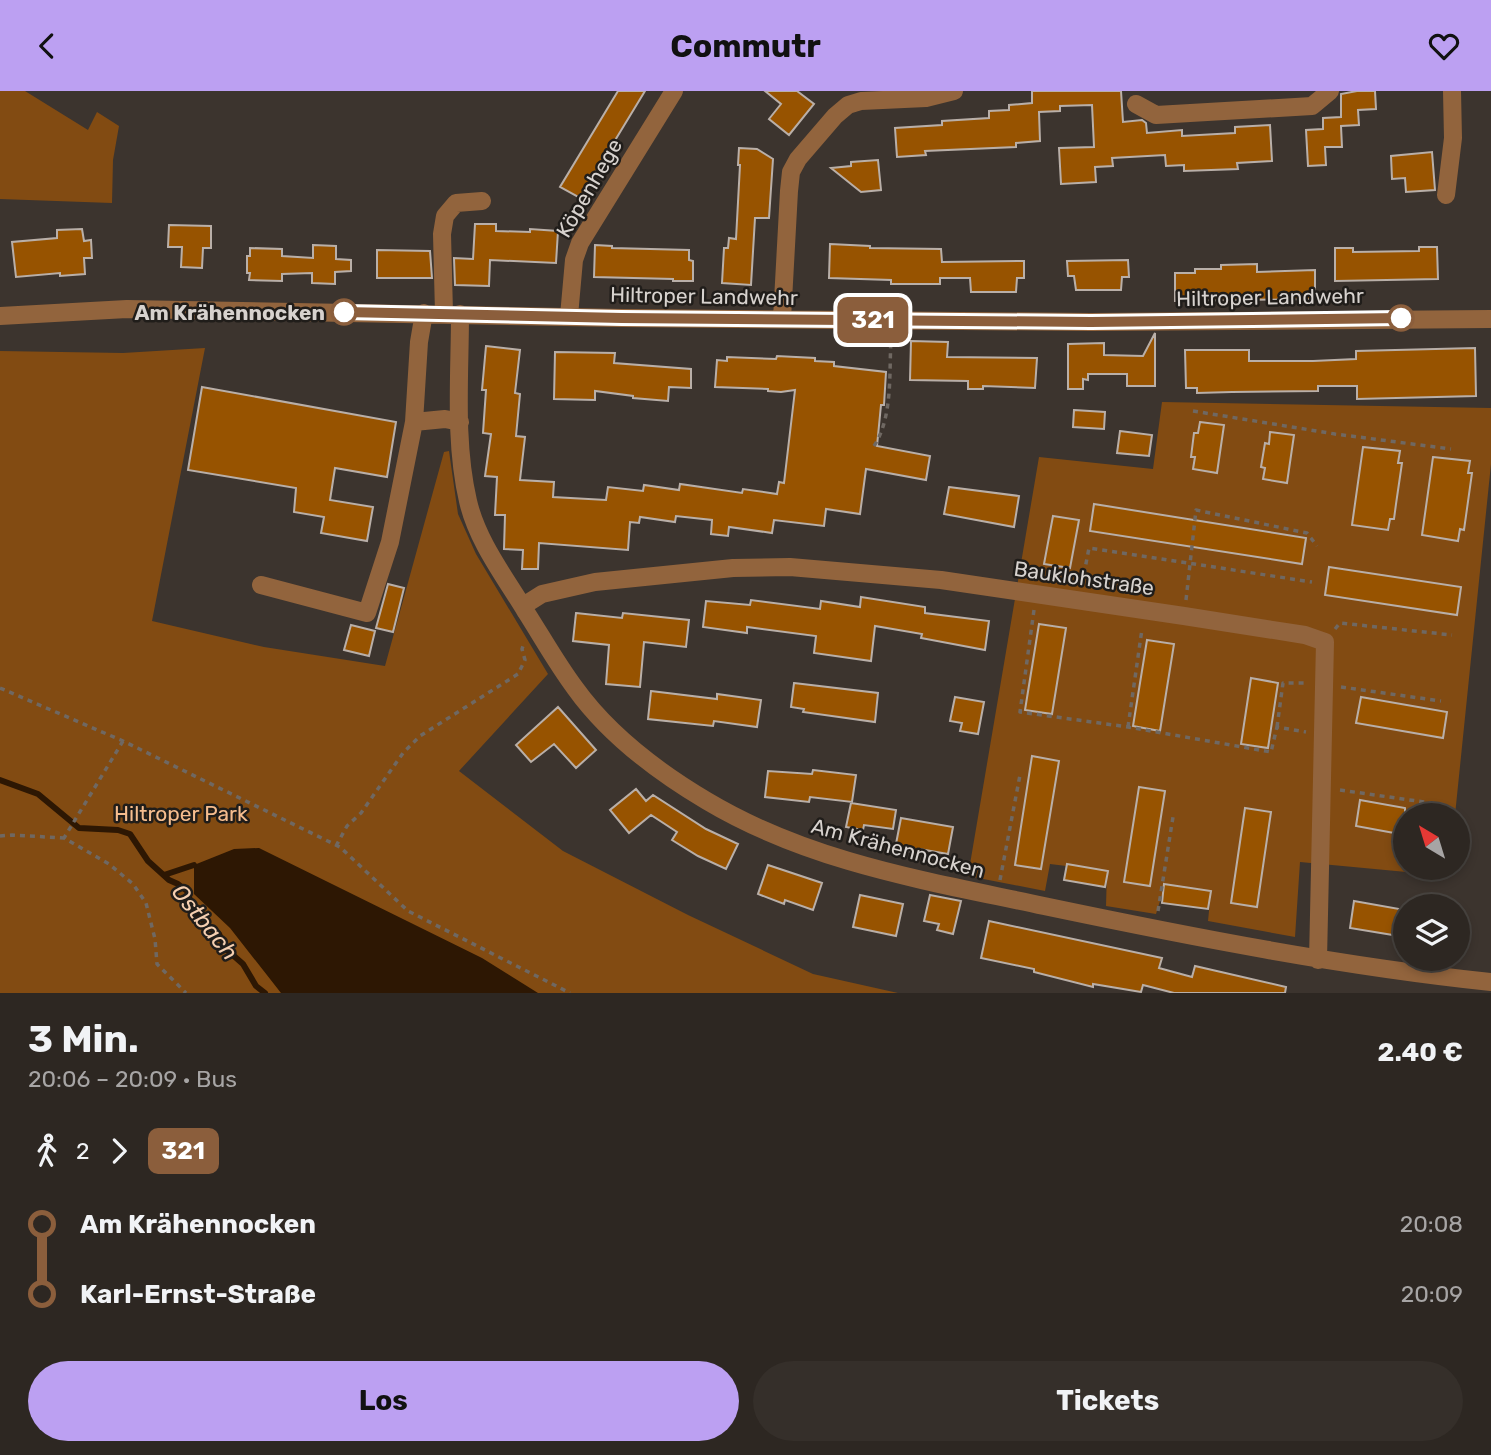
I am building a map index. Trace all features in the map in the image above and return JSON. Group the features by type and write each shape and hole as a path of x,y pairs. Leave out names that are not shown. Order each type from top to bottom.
{"street":[{"name":"Köpenhege","path":"569,316 575,260 580,243 674,91"},
{"path":"782,319 791,172 798,159 848,105 861,101 926,98 954,91"},
{"path":"1136,104 1156,115 1312,106 1330,91"},
{"path":"1446,195 1452,138 1452,91"},
{"name":"Am Krähennocken","path":"482,201 456,203 445,216 442,234 452,314 463,474 468,505 482,538 576,690 609,726 656,767 707,801 773,835 847,863 960,890 1318,960 1491,982"},
{"name":"Hiltroper Landwehr","path":"0,316 127,309 1111,322 1491,319"},
{"path":"261,585 367,613 390,542 414,422 419,342 424,313"},
{"path":"414,422 445,419 460,422"},
{"name":"Bauklohstraße","path":"523,606 542,594 595,582 664,573 790,567 857,572 1080,600 1305,635 1325,642"},
{"path":"1318,960 1325,642"}],"path":[{"path":"874,446 881,435 887,406 892,320"},
{"path":"1193,411 1451,449"},
{"path":"1184,616 1196,509 1307,533 1317,546"},
{"path":"1080,600 1089,548 1312,582"},
{"path":"1036,594 1020,712 1128,727 1271,752 1283,683 1324,684 1441,701"},
{"path":"1128,727 1144,610"},
{"path":"1325,642 1340,623 1452,635"},
{"path":"336,846 347,826 361,813 420,736 518,674 525,660 522,649 524,641 536,628"},
{"path":"0,688 123,741 336,846 408,911 570,993"},
{"path":"1277,727 1324,734"},
{"path":"64,838 123,741"},
{"path":"997,896 1020,775"},
{"path":"1323,788 1431,803"},
{"path":"1155,929 1173,817"},
{"path":"0,836 64,838 109,864 133,884 146,903 155,939 157,964 186,993"}],"green space":[{"path":"0,91 25,91 88,130 97,112 119,126 113,160 112,203 0,199"},
{"name":"Hiltroper Park","path":"205,348 152,621 264,647 385,666 444,452 449,451 458,514 476,554 548,674 459,771 563,851 688,915 813,974 898,993 0,993 0,351 123,353"},
{"path":"1162,402 1491,408 1491,464 1456,803 1393,803 1393,871 1300,862 1295,937 1208,921 1211,891 1165,885 1156,914 1106,906 1107,871 1050,864 1045,891 968,876 1039,457 1153,469"}],"shaded area":[{"path":"259,848 482,958 538,993 281,993 230,928 194,894 194,865 234,849"}],"building":[{"path":"618,91 645,91 580,198 560,187"},
{"path":"765,91 797,91 814,104 789,135 769,119 781,104"},
{"path":"1032,91 1121,91 1123,122 1142,120 1146,123 1147,133 1182,130 1182,136 1235,133 1235,127 1270,125 1272,161 1237,163 1238,169 1184,171 1184,165 1166,166 1165,155 1112,158 1113,166 1095,167 1096,182 1061,184 1059,148 1094,147 1092,105 1060,106 1060,111 1039,112 1040,141 1016,143 1016,147 925,151 926,155 897,157 895,128 989,118 989,111 1009,110 1009,105 1032,103"},
{"path":"1375,91 1376,109 1358,110 1359,125 1341,126 1342,147 1325,147 1326,165 1308,166 1306,130 1323,129 1323,118 1341,117 1341,94"},
{"path":"739,148 757,149 773,159 769,218 755,218 751,285 722,283 724,248 728,248 729,238 736,239"},
{"path":"1432,152 1435,190 1406,192 1405,178 1392,179 1391,156"},
{"path":"878,160 881,190 861,192 831,168 851,166 851,162"},
{"path":"475,224 496,224 496,231 558,231 556,263 490,260 489,286 455,285 454,258 473,259"},
{"path":"169,225 211,226 211,248 203,248 202,268 181,267 182,247 168,247"},
{"path":"82,229 84,241 91,240 92,258 84,258 85,274 16,277 12,242 57,238 57,230"},
{"path":"830,244 870,248 941,249 942,262 1024,261 1024,278 1017,278 1016,292 971,292 970,278 940,278 940,284 891,284 891,280 829,278"},
{"path":"313,245 336,246 336,259 351,260 351,271 335,272 335,284 312,283 312,273 282,274 282,281 249,280 247,256 250,256 250,248 282,249 282,256 313,258"},
{"path":"595,245 689,250 689,260 693,261 693,281 594,277"},
{"path":"1419,247 1437,247 1438,279 1335,281 1335,248 1353,248 1353,252 1419,251"},
{"path":"377,250 430,251 432,278 377,278"},
{"path":"1128,260 1129,277 1122,277 1121,290 1076,290 1074,276 1068,276 1067,261"},
{"path":"1257,264 1257,272 1315,270 1315,299 1175,301 1175,273 1195,273 1195,269 1221,269 1221,265"},
{"path":"1155,333 1155,386 1127,386 1127,374 1088,374 1088,380 1083,379 1083,389 1068,389 1068,344 1104,343 1104,355 1143,356"},
{"path":"911,341 948,342 947,357 1037,358 1035,388 983,386 983,389 968,389 968,381 910,380"},
{"path":"486,346 520,350 515,393 520,394 516,436 525,437 520,480 554,482 553,497 606,500 608,487 643,491 644,485 679,490 680,484 742,493 743,489 777,494 779,482 784,483 795,390 781,392 715,387 717,360 727,361 727,357 815,358 815,361 834,362 834,366 886,372 877,446 930,456 926,480 866,469 860,514 826,509 824,526 774,520 772,533 729,527 728,536 711,534 712,520 676,516 675,522 640,517 639,523 630,522 628,550 539,543 538,569 522,569 523,550 504,549 505,515 495,515 497,477 485,476 491,434 483,433 486,390 482,390"},
{"path":"1475,348 1476,396 1357,399 1357,386 1318,386 1318,391 1197,393 1197,388 1186,388 1185,350 1249,350 1249,361 1313,361 1356,359 1356,351"},
{"path":"555,352 615,353 614,363 691,369 691,388 669,387 668,401 595,391 595,400 554,399"},
{"path":"202,387 396,422 387,477 335,468 330,500 373,507 367,541 321,533 324,517 294,512 296,488 188,470"},
{"path":"1074,410 1105,412 1104,429 1073,427"},
{"path":"1200,422 1224,425 1217,473 1193,469 1195,457 1191,457 1194,433 1198,433"},
{"path":"1120,431 1152,435 1149,456 1117,453"},
{"path":"1270,432 1294,435 1287,483 1263,479 1265,468 1261,467 1265,443 1269,444"},
{"path":"1363,447 1400,451 1398,463 1402,463 1394,519 1390,519 1388,530 1352,525"},
{"path":"1433,457 1470,461 1468,473 1472,473 1464,530 1460,529 1458,541 1422,535"},
{"path":"949,487 1019,496 1014,527 944,514"},
{"path":"1094,504 1306,538 1302,564 1090,531"},
{"path":"1053,516 1079,520 1070,568 1044,564"},
{"path":"1329,567 1461,587 1457,615 1325,595"},
{"path":"388,584 404,588 393,632 376,628"},
{"path":"861,597 925,607 925,613 989,621 985,650 921,638 922,634 875,626 871,661 814,653 816,636 747,627 747,633 703,627 706,601 750,605 751,600 820,609 821,601 860,607"},
{"path":"576,613 622,618 623,613 689,620 686,647 644,642 640,687 606,684 609,645 573,641"},
{"path":"1039,624 1066,628 1052,714 1025,710"},
{"path":"351,625 375,631 369,656 344,650"},
{"path":"1147,640 1174,644 1160,731 1133,726"},
{"path":"1251,678 1278,683 1268,748 1241,744"},
{"path":"794,683 878,693 875,722 803,712 804,709 791,707"},
{"path":"651,691 717,699 717,694 761,700 757,727 714,721 713,726 648,719"},
{"path":"955,697 984,702 978,734 960,731 962,723 950,721"},
{"path":"1361,697 1447,712 1443,738 1356,723"},
{"path":"558,707 596,750 576,768 554,744 531,762 516,745"},
{"path":"1032,756 1059,761 1041,869 1015,865"},
{"path":"813,770 856,775 852,802 810,797 809,802 765,797 768,771 812,774"},
{"path":"1139,787 1165,791 1150,886 1124,882"},
{"path":"636,789 646,801 653,795 706,829 738,844 726,869 672,840 677,832 651,815 629,833 610,810"},
{"path":"1360,800 1393,806 1393,833 1356,826"},
{"path":"851,803 896,810 893,829 864,825 863,830 846,827"},
{"path":"1245,808 1271,812 1257,907 1231,903"},
{"path":"901,818 953,827 948,854 919,849 919,853 895,849"},
{"path":"1067,864 1108,871 1105,887 1064,880"},
{"path":"768,865 822,883 813,910 785,900 784,904 758,894"},
{"path":"1164,884 1211,891 1208,909 1162,903"},
{"path":"860,895 903,904 896,936 853,927"},
{"path":"930,895 961,901 953,934 937,930 939,924 924,921"},
{"path":"1354,901 1393,908 1393,935 1350,928"},
{"path":"989,921 1162,958 1159,968 1192,977 1195,966 1286,987 1285,993 1174,993 1143,985 1141,992 1093,984 1093,987 1034,972 1034,969 981,958"}],"waterway":[{"name":"Ostbach","path":"0,780 38,794 79,828 118,830 130,834 148,861 169,880 187,891 194,912 207,927 219,934 226,949 243,964 256,986 265,993"},
{"path":"164,875 194,865"}],"bus line":[{"name":"321","path":"344,312 622,318 1091,322 1401,318"}],"place":[{"name":"Am Krähennocken","path":"344,312"}]}
